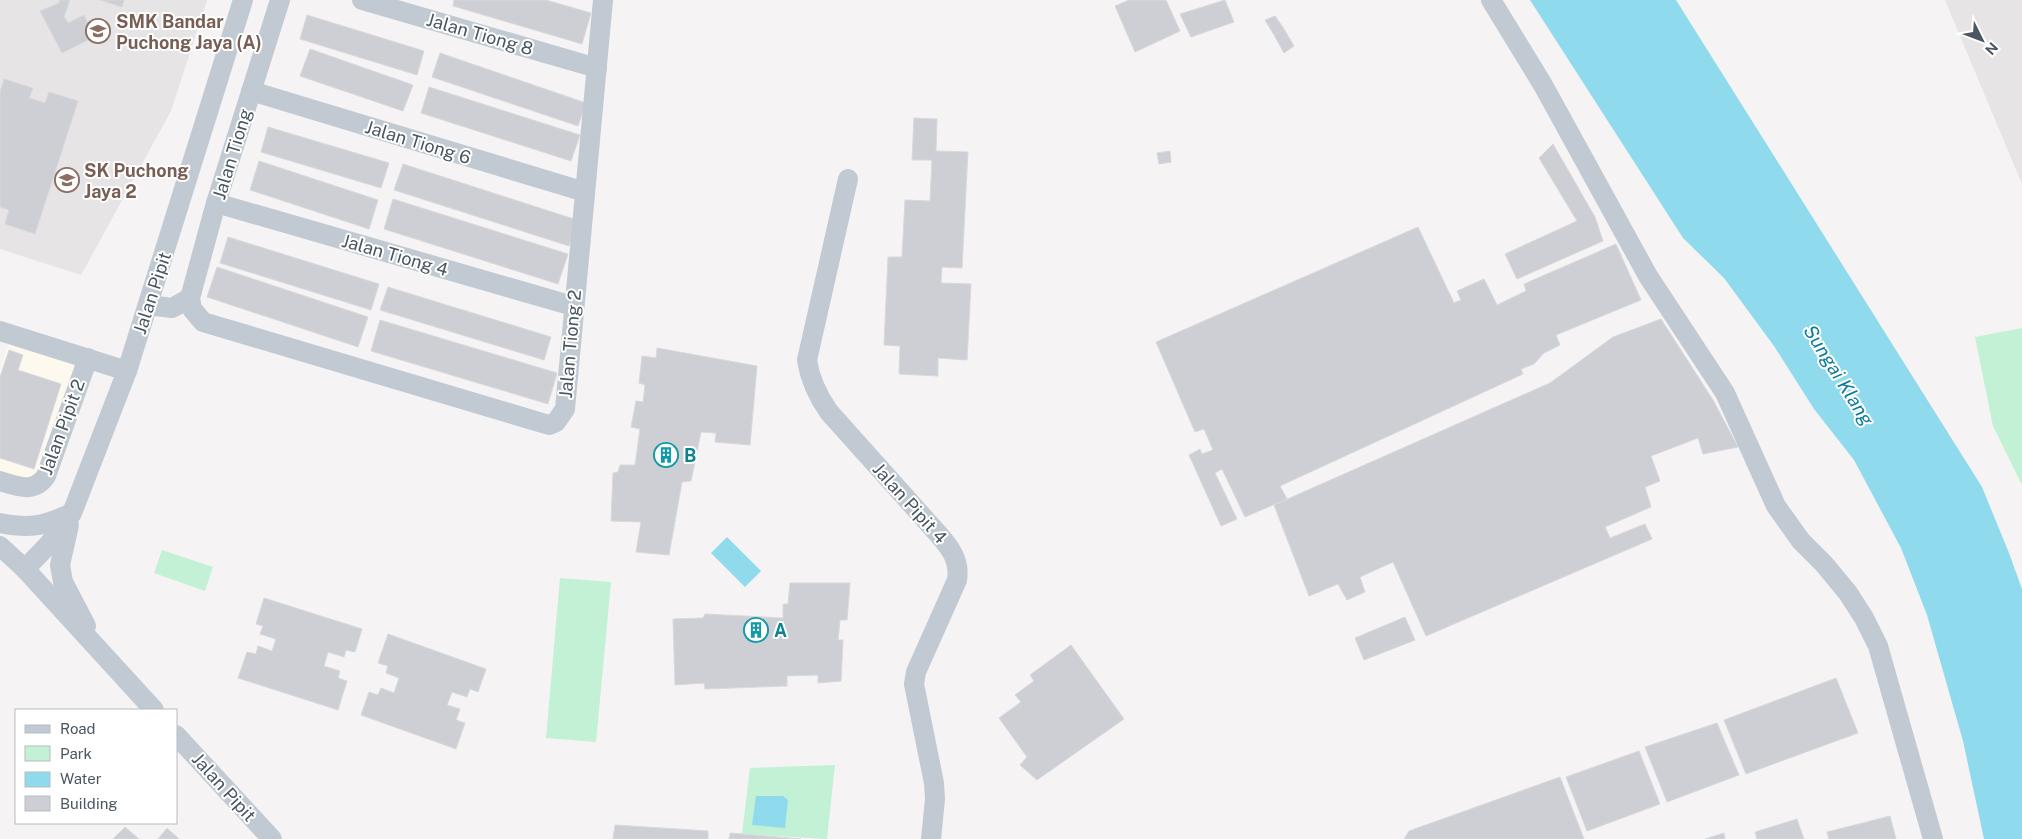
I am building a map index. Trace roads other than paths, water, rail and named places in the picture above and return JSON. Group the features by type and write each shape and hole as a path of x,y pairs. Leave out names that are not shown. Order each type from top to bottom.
{"street":[{"name":"Jalan Pipit","path":"25,569 49,544 72,513 127,371 243,0"},
{"name":"Jalan Tiong","path":"191,304 216,203 280,0"},
{"name":"Jalan Tiong 8","path":"362,0 597,68"},
{"name":"Jalan Tiong 2","path":"191,304 204,322 549,425 556,422 564,409 602,0"},
{"path":"1491,0 1542,85 1648,276 1725,393 1776,506 1801,541 1824,564 1864,618 1878,646 1933,839"},
{"name":"Jalan Tiong 6","path":"251,92 585,192"},
{"name":"Jalan Pipit 4","path":"848,179 807,360 810,376 817,394 829,412 940,536 956,559 957,580 916,672 914,684 934,783 935,799 931,839"},
{"name":"Jalan Tiong 4","path":"216,203 573,306"},
{"path":"148,305 172,308 191,304"},
{"path":"0,331 127,371"},
{"name":"Jalan Pipit 2","path":"0,481 26,488 36,487 41,483 46,476 88,358"},
{"path":"0,523 30,527 45,525 72,513"},
{"path":"72,513 60,565 63,582 98,649"},
{"path":"0,546 25,569 153,709"},
{"name":"Jalan Pipit","path":"178,737 272,839"}],"water":[{"name":"Sungai Klang","path":"1530,0 1676,0 1982,487 2022,589 2022,839 1984,839 1963,741 1927,615 1901,548 1854,460 1814,409 1774,346 1724,278 1683,238"},
{"path":"727,537 761,571 745,587 711,553"},
{"path":"756,796 783,796 788,800 785,828 752,825"}],"place":[{"name":"SMK Bandar Puchong Jaya (A)","path":"98,31"},
{"name":"SK Puchong Jaya 2","path":"67,180"},
{"name":"B","path":"666,455"},
{"name":"A","path":"756,630"}]}
